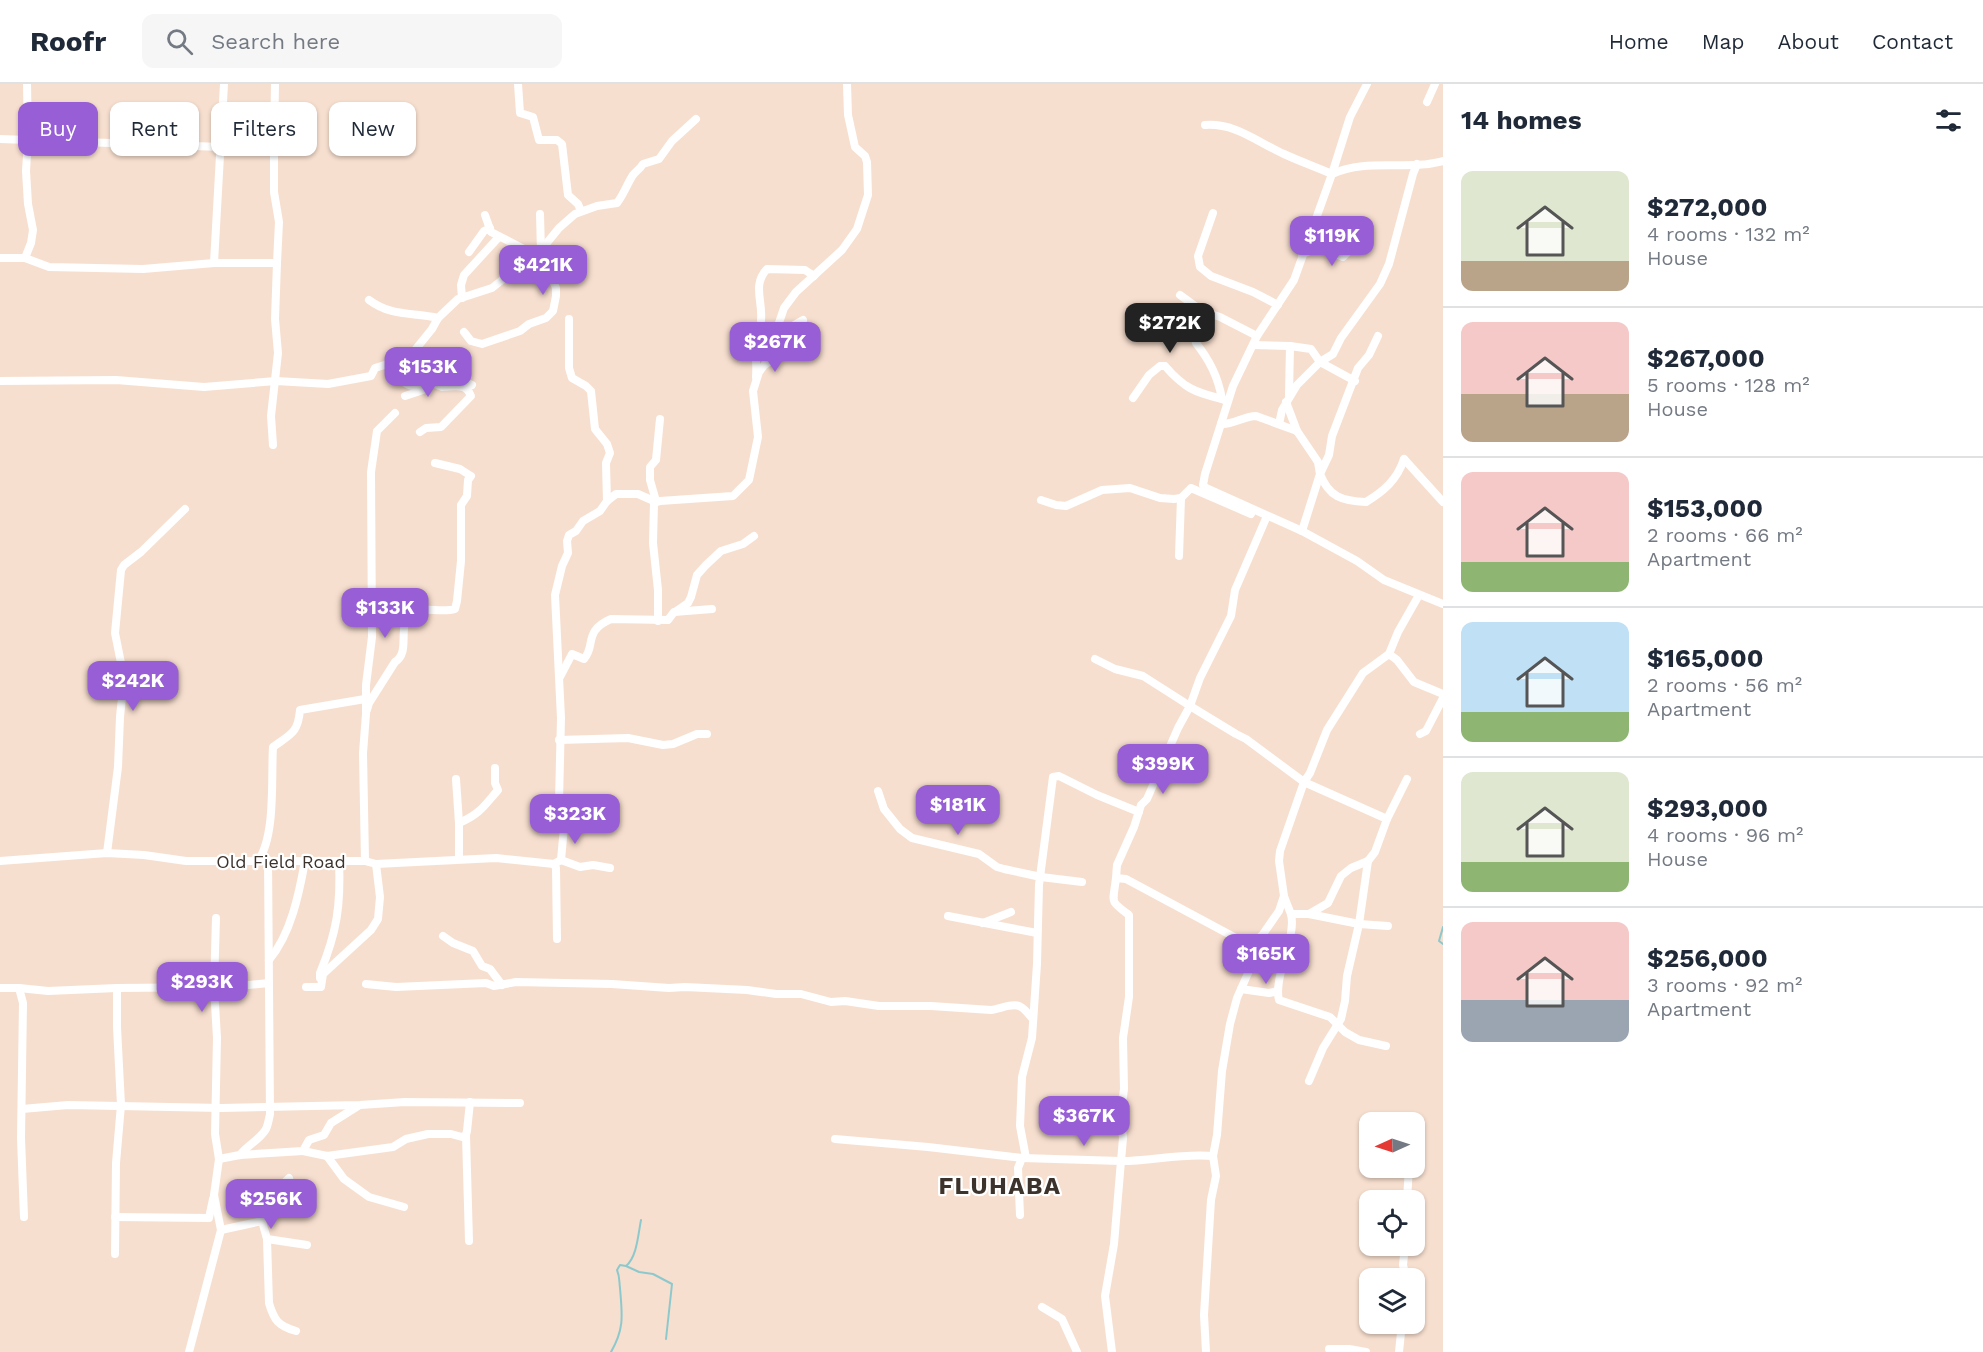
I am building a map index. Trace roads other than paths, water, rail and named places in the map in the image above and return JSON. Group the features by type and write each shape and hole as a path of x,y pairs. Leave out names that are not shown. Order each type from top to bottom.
{"street":[{"path":"27,84 27,102"},
{"path":"223,102 224,84"},
{"path":"275,102 276,84"},
{"path":"518,84 520,113 533,117 539,140 557,140 562,144 568,195 578,204 581,212"},
{"path":"756,380 765,364 784,308 796,292 842,250 856,229 868,195 867,162 865,156 855,147 848,115 847,84"},
{"path":"1266,518 1206,489 1203,485 1205,474 1221,424 1224,400 1257,336 1294,280 1350,117 1367,84"},
{"path":"1427,102 1435,84"},
{"path":"0,381 116,380 204,387 276,381 328,384 371,376 375,368 394,362 415,350 449,306 462,298 492,288 507,276 529,265 559,228 575,214 617,203 633,175 640,170 643,164 659,159 672,141 696,119"},
{"path":"1205,125 1234,128 1282,153 1332,174 1361,166 1432,164 1443,161"},
{"path":"0,139 18,139"},
{"path":"98,142 211,147"},
{"path":"25,258 33,230 27,187 28,156"},
{"path":"214,263 220,156"},
{"path":"273,445 272,416 278,353 275,319 279,222 274,192 274,156"},
{"path":"1279,424 1282,410 1297,385 1320,362 1333,354 1341,338 1353,324 1385,273 1417,164"},
{"path":"1213,213 1198,256 1200,267 1211,276 1278,305"},
{"path":"464,332 471,341 482,344 520,331 529,324 546,318 553,311 556,288 541,252 540,214"},
{"path":"485,215 491,232 498,238 522,248 534,259"},
{"path":"468,252 484,231 490,228"},
{"path":"462,298 461,285 464,275 498,238"},
{"path":"1302,254 1321,247 1343,256 1349,251"},
{"path":"0,258 25,258 49,267 143,269 214,263 277,263"},
{"path":"761,320 758,286 761,275 767,269 805,270 814,276"},
{"path":"1180,295 1202,311 1220,317 1257,336"},
{"path":"369,300 393,312 438,318"},
{"path":"569,318 569,368 572,378 591,391 595,429 607,444 610,453 606,463 607,501"},
{"path":"765,364 772,360 782,348 785,336 791,327 803,320"},
{"path":"1302,531 1320,474 1329,455 1332,436 1361,362 1369,355 1378,336"},
{"path":"1196,343 1210,362 1224,400"},
{"path":"1253,345 1311,349 1320,362 1355,381"},
{"path":"557,939 556,868 564,827 559,801 561,718 555,596 562,566 568,553 567,541 569,535 576,531 583,521 600,511 616,494 628,493 650,498 656,502 733,496 749,480 758,437 753,391 757,358 754,351 747,346 738,346"},
{"path":"1290,346 1288,399 1297,431 1318,462 1320,474 1328,489 1339,499 1366,502 1391,484 1400,472 1404,459 1443,502"},
{"path":"404,356 405,383 412,387 432,384 441,387 458,385 470,392 471,396 443,425 426,428 420,432"},
{"path":"1133,398 1149,375 1160,366 1165,366 1186,387 1195,392 1224,400"},
{"path":"405,396 423,390 441,380 453,378 472,385"},
{"path":"365,861 363,753 365,699 372,637 371,472 377,431 395,413"},
{"path":"1221,424 1227,425 1256,416 1297,431"},
{"path":"658,621 658,590 653,543 654,503 656,502 650,480 650,467 656,460 660,418"},
{"path":"366,714 369,703 395,662 404,653 405,621 409,616 417,610 448,611 454,609 457,601 461,561 461,505 467,496 468,480 471,476 467,471 435,463"},
{"path":"1041,500 1066,506 1102,490 1130,488 1166,500 1181,498 1191,488 1302,531 1357,561 1384,580 1443,604"},
{"path":"1179,556 1181,498"},
{"path":"107,853 118,766 120,709 124,678 115,633 121,570 185,509"},
{"path":"1112,1352 1105,1296 1114,1245 1123,1138 1121,1112 1124,1089 1123,1038 1129,997 1129,915 1117,908 1113,901 1117,865 1141,805 1147,799 1230,616 1235,590 1266,518"},
{"path":"560,677 566,669 570,656 573,654 584,659 588,655 593,633 604,622 611,619 668,620 674,612 688,603 696,575 706,565 721,551 743,544 754,536"},
{"path":"1386,1046 1359,1040 1351,1036 1330,1017 1279,1000 1278,992 1291,914 1284,896 1280,851 1304,782 1310,773 1323,739 1363,674 1389,654 1398,632 1419,595"},
{"path":"674,612 712,609"},
{"path":"1389,654 1397,660 1414,682 1443,696 1426,731 1420,734"},
{"path":"1095,658 1115,669 1143,676 1236,735 1246,739 1304,782 1387,819"},
{"path":"240,1155 266,1129 271,1106 269,960 263,860 272,801 273,747 299,725 300,710 365,699"},
{"path":"560,740 628,738 663,745 673,744 697,734 707,734"},
{"path":"459,823 484,809 498,790 495,783 495,768"},
{"path":"1020,1215 1018,1168 1024,1158 1020,1125 1022,1077 1032,1038 1041,877 1052,783 1055,775 1139,812"},
{"path":"456,779 459,859"},
{"path":"1309,914 1328,903 1341,876 1351,868 1368,861 1376,852 1387,819 1407,779"},
{"path":"878,791 884,810 900,829 912,838 979,854 997,867 1041,877 1082,882"},
{"name":"Old Field Road","path":"0,861 107,853 186,861 365,861 376,864 496,858 610,868"},
{"path":"269,960 276,951 286,929 305,861"},
{"path":"321,987 320,973 333,938 338,913 339,861"},
{"path":"1309,1081 1323,1048 1338,1025 1345,1001 1347,976 1359,924 1368,861"},
{"path":"321,987 323,974 371,930 378,919 380,897 376,864"},
{"path":"1116,878 1126,879 1221,930 1246,945 1254,953"},
{"path":"1206,1352 1204,1315 1211,1200 1216,1176 1212,1156 1217,1135 1222,1071 1230,1024 1241,989 1253,962 1256,941 1279,911 1284,896"},
{"path":"983,923 1011,912"},
{"path":"1291,914 1309,914 1359,924 1388,926"},
{"path":"948,916 1037,933"},
{"path":"116,1217 209,1218 219,1159 214,1134 217,1038 214,987 216,918"},
{"path":"443,936 453,944 473,951 482,966 490,969 502,985"},
{"path":"366,984 396,987 486,983 494,986 516,982 747,990 776,994 801,994 831,1002 845,1001 879,1006 932,1006 991,1010 1014,1004 1021,1006 1032,1018"},
{"path":"0,988 48,992 268,983"},
{"path":"306,987 321,987"},
{"path":"19,988 23,1003 21,1149 24,1217"},
{"path":"115,1254 116,1163 122,1105 117,988"},
{"path":"1241,989 1278,992"},
{"path":"22,1109 68,1105 215,1107 360,1105 405,1102 520,1103"},
{"path":"469,1241 466,1135 470,1102"},
{"path":"303,1151 309,1140 324,1135 331,1123 360,1105"},
{"path":"219,1159 240,1155 303,1151 327,1156 393,1146 406,1139 428,1134 451,1134 462,1137 466,1135"},
{"path":"835,1139 1024,1158 1146,1161 1172,1156 1212,1156"},
{"path":"327,1156 344,1179 369,1197 404,1207"},
{"path":"289,1178 271,1196 262,1221 267,1239 269,1303 274,1319 282,1326 296,1331"},
{"path":"189,1352 220,1230 214,1195"},
{"path":"220,1230 262,1221"},
{"path":"267,1239 308,1245"},
{"path":"1042,1307 1062,1319 1077,1352"},
{"path":"1399,1352 1401,1334"},
{"path":"1329,1349 1366,1352"}],"waterway":[{"path":"1443,927 1439,941 1443,944"},
{"path":"611,1352 619,1336 622,1321 617,1270 620,1265 626,1266 633,1257 641,1220"},
{"path":"626,1266 639,1272 653,1274 672,1284 666,1339"}],"district":[{"name":"FLUHABA","path":"1000,1186"}]}
